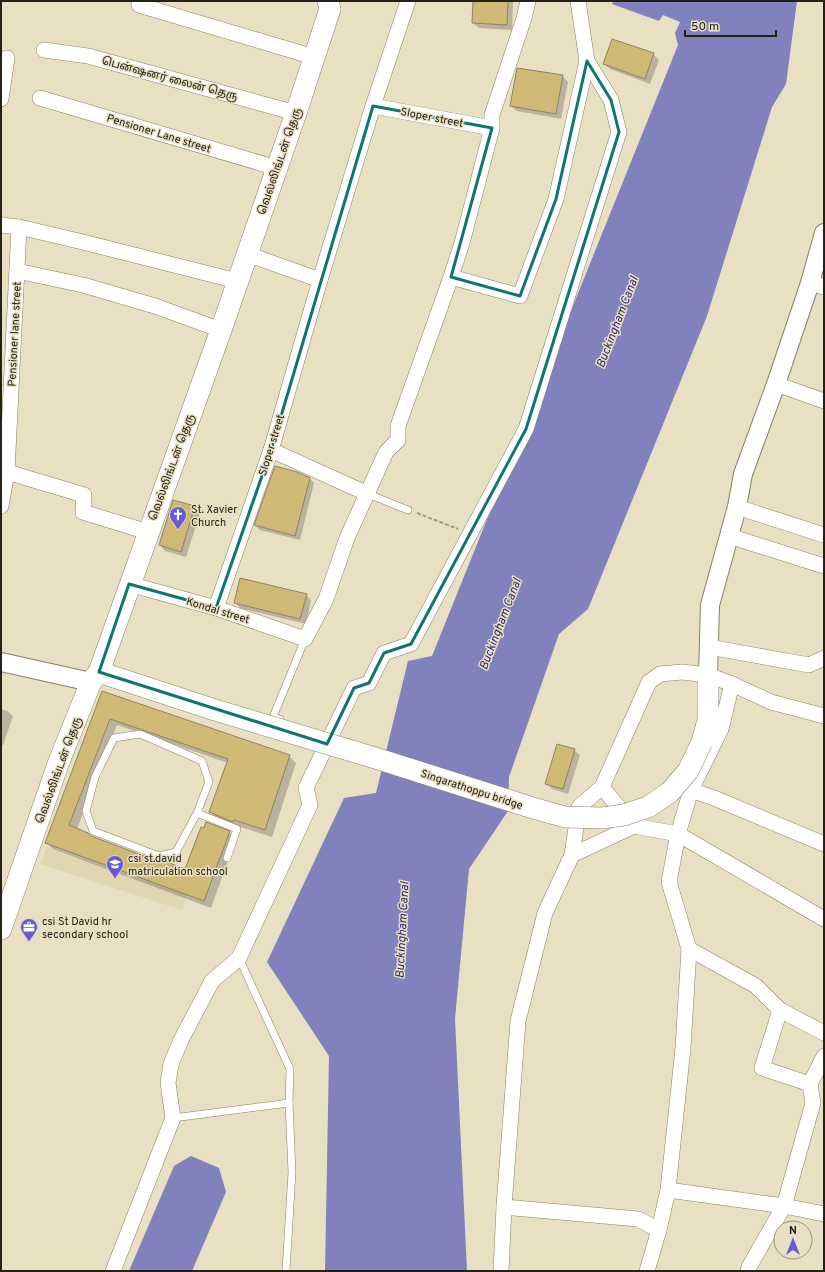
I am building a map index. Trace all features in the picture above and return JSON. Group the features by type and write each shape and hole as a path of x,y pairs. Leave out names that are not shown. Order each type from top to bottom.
{"main road":[{"name":"வெல்லிங்டன் தெரு","path":"1,929 58,764 95,677 221,330 296,113 330,9 328,1"},
{"name":"Singarathoppu bridge","path":"95,677 215,710 372,757 532,808 566,817 602,818 624,815 648,807 670,792 688,771 702,742 708,720 708,675"}],"street":[{"name":"Sloper street","path":"216,608 271,450 320,280 373,106 408,1"},
{"path":"305,639 326,599 347,538 386,452 398,440 398,426 462,243 492,128 492,115 524,18 528,1"},
{"path":"451,277 520,296 556,199 587,61 578,1"},
{"path":"139,5 314,57"},
{"name":"பென்ஷனர் லைன் தெரு","path":"44,50 88,56 296,113"},
{"path":"1,99 7,58"},
{"path":"113,1271 173,1118 168,1083 171,1064 181,1040 212,981 239,958 310,805 306,788 328,733 354,688 369,683 384,654 411,644 526,429 619,132 611,100 587,61"},
{"name":"Pensioner Lane street","path":"40,98 277,168"},
{"name":"Sloper street","path":"373,106 492,128"},
{"path":"1,226 19,227 237,281"},
{"name":"Pensioner lane street","path":"1,506 7,472 8,326 17,271 19,227"},
{"path":"708,675 710,605 737,507 743,474 776,384 817,285 824,233"},
{"path":"247,254 320,280"},
{"name":"Pensioner lane street","path":"17,271 83,285 155,306 221,330"},
{"path":"776,384 824,401"},
{"path":"271,450 368,494"},
{"path":"7,472 84,495 83,512 148,532"},
{"path":"737,507 824,535"},
{"path":"729,536 824,566"},
{"name":"Kondal street","path":"129,584 216,608 305,639"},
{"path":"709,647 809,665 824,658"},
{"path":"1,662 95,677"},
{"path":"501,1271 504,1206 518,1021 545,913 572,855 579,807 602,787 650,682 660,674 682,672 708,675 771,702 824,716"},
{"path":"647,1271 659,1230 668,1190 683,1048 688,949 669,882 678,834 691,790 721,729 732,684"},
{"path":"602,787 634,826"},
{"path":"691,790 714,798 824,844"},
{"path":"572,855 634,826 678,834 824,919"},
{"path":"688,949 756,986 780,1010 824,1033"},
{"path":"780,1010 762,1068 810,1084"},
{"path":"748,1271 784,1206 818,1104 810,1084 824,1056"},
{"path":"668,1190 784,1206 824,1214"},
{"path":"504,1206 638,1219 659,1230"}],"lane":[{"path":"368,494 408,510"},
{"path":"288,721 273,717 305,639"},
{"path":"140,734 202,761 209,782 197,813 176,852 159,856 93,831 86,811 95,777 114,738 140,734"},
{"path":"197,813 237,829 227,858"},
{"path":"239,958 290,1069 289,1103 292,1172 286,1271"},
{"path":"173,1118 289,1103"}],"path":[{"path":"408,510 470,534"}],"highlighted area":[{"path":"587,61 611,100 619,132 526,429 411,644 384,653 369,683 354,688 327,744 99,672 129,584 216,608 271,450 373,106 492,128 451,277 520,296 556,199"}],"shaded area":[{"name":"csi st.david matriculation school","path":"47,847 187,895 182,910 40,864"}],"water":[{"name":"Buckingham Canal","path":"613,1 797,1 786,84 772,107 707,316 588,609 559,634 509,777 508,811 469,869 455,1019 467,1271 325,1271 329,1056 267,962 344,798 376,793 408,661 432,656 678,45 675,33 680,22 663,15 659,21 612,4"},
{"path":"191,1156 219,1168 226,1192 192,1271 129,1271 174,1166"}],"building":[{"path":"473,1 508,1 507,25 472,23"},
{"path":"612,39 654,53 645,79 603,64"},
{"path":"517,68 563,75 556,114 510,106"},
{"path":"275,466 297,472 310,478 295,536 254,525"},
{"path":"173,500 195,506 181,552 159,545"},
{"path":"240,578 307,594 300,619 234,603"},
{"path":"102,691 290,755 265,830 234,820 233,822 209,812 228,759 110,719 69,825 88,833 91,836 157,861 162,860 185,869 201,827 204,828 206,822 230,831 204,901 45,843"},
{"path":"557,744 575,749 563,789 545,784"}],"place":[{"name":"St. Xavier Church","path":"178,530"},
{"name":"csi st.david matriculation school","path":"115,879"},
{"name":"csi St David hr secondary school","path":"29,942"}]}
